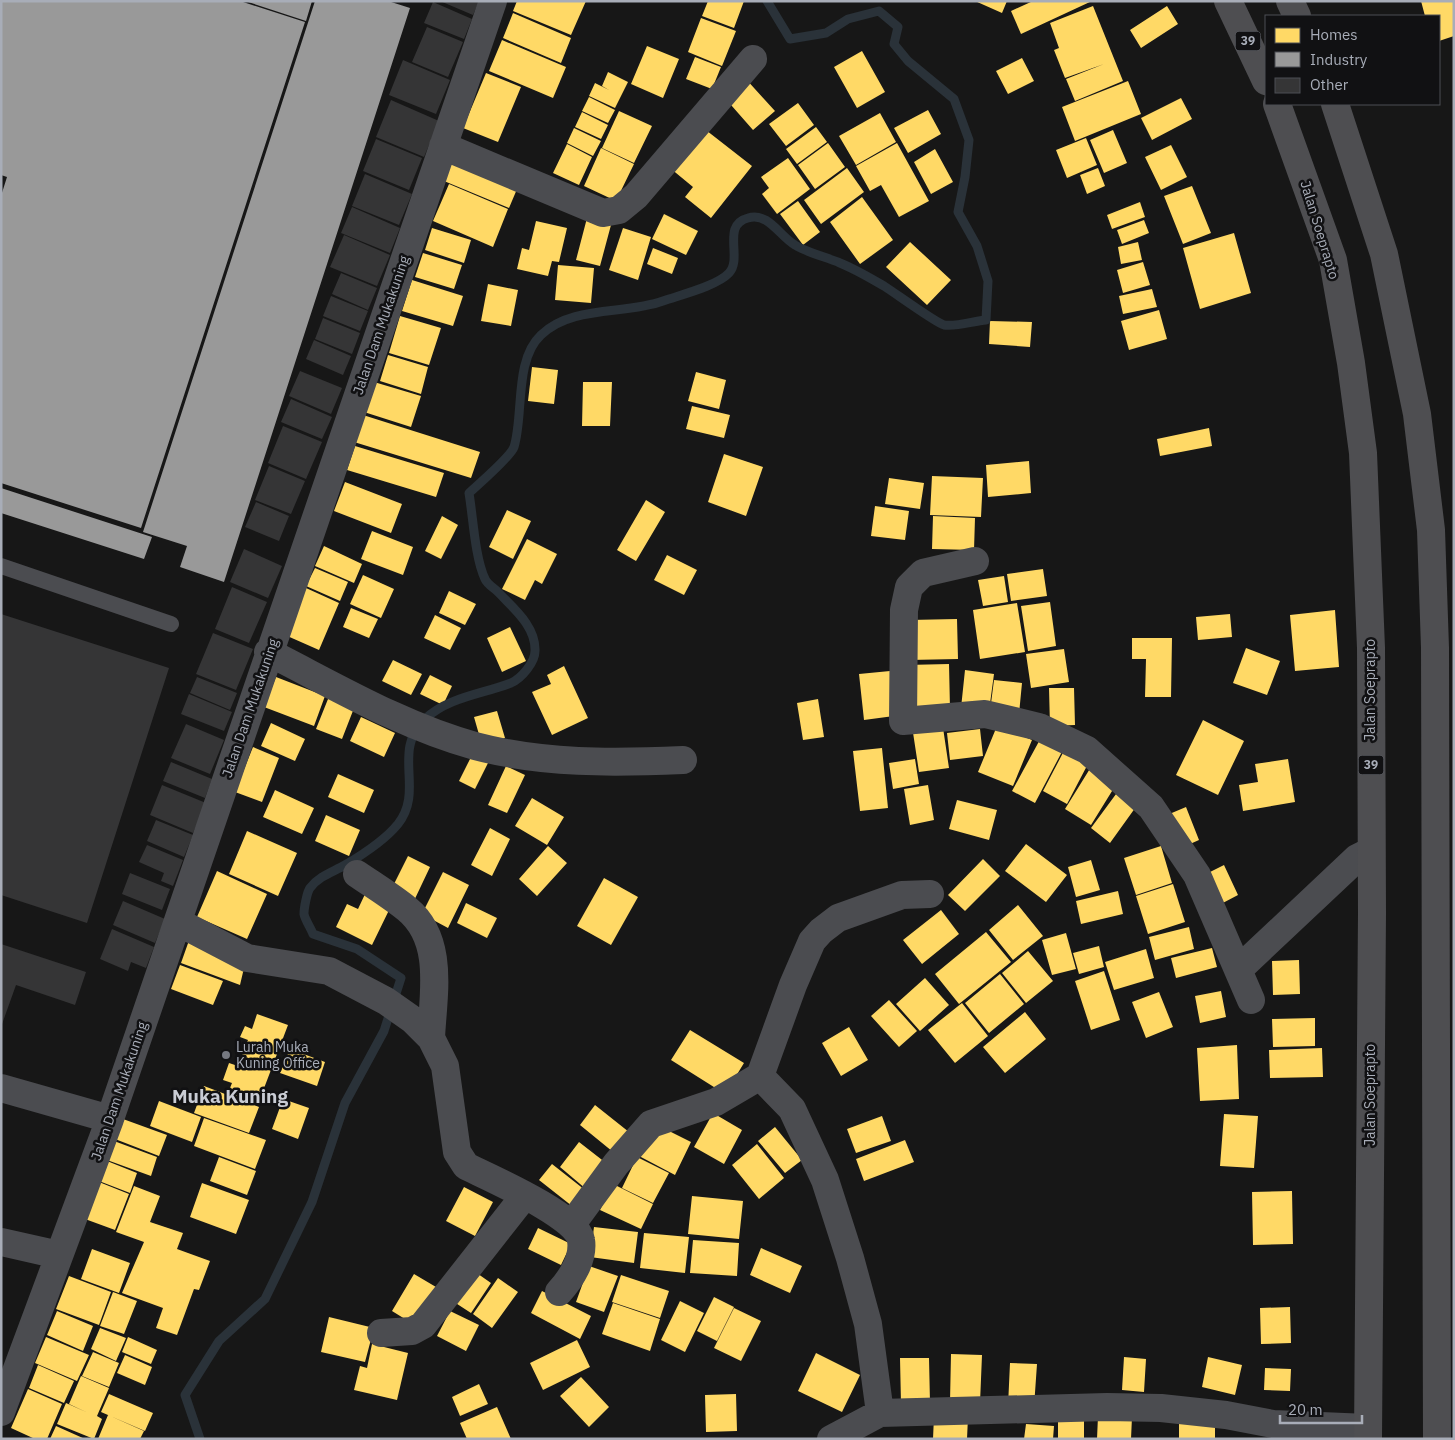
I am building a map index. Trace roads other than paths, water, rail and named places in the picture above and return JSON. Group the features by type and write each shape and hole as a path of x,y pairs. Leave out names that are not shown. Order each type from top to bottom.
{"highway":[{"name":"39","path":"1228,1 1265,79"},
{"path":"1290,1 1297,15"},
{"name":"Jalan Soeprapto","path":"1277,105 1333,260 1351,363 1362,444 1371,648 1368,1434"},
{"path":"1334,105 1384,254 1417,414 1431,530 1435,658 1437,1439"}],"street":[{"name":"Jalan Dam Mukakuning","path":"1,1412 110,1119 268,652 493,1"},
{"path":"443,146 578,204 603,212 620,210 636,196 753,59"},
{"path":"975,561 922,573 909,587 904,610 903,721 985,714 1039,727 1087,750 1151,807 1197,874 1251,1000"},
{"path":"268,652 408,722 443,736 501,752 608,763 683,760"},
{"path":"1238,970 1357,858 1371,851"},
{"path":"357,874 408,909 422,924 432,944 434,974 422,1029"},
{"path":"572,1224 616,1164 651,1124 716,1102 760,1076 793,985 812,940 821,931 838,918 902,895 930,894"},
{"path":"178,922 247,958 329,971 386,1001 422,1029 445,1066 460,1160 466,1166 525,1195 572,1224 582,1239 580,1259 568,1282 559,1292"},
{"path":"760,1076 792,1109 825,1180 850,1258 868,1324 880,1413"},
{"path":"1,1088 110,1119"},
{"path":"381,1333 412,1331 423,1325 525,1195"},
{"path":"1,1242 59,1255"},
{"path":"831,1439 880,1413 1107,1407 1161,1408 1226,1415 1273,1424 1368,1434"}],"lane":[{"path":"1,566 171,624"}],"waterway":[{"path":"200,1439 185,1395 219,1341 265,1299 312,1202 345,1103 384,1031 401,978 357,949 313,934 304,914 309,890 322,877 359,857 373,847 398,824 406,811 409,798 410,744 415,731 425,719 455,701 515,681 533,660 534,642 528,626 517,611 485,579 477,549 469,493 501,463 514,447 519,420 523,373 532,346 541,335 568,319 599,312 648,305 698,290 723,278 733,267 736,227 740,222 755,217 762,218 768,222 795,245 846,265 884,286 924,314 944,325 986,320 988,281 977,246 958,212 965,177 969,140 954,99 908,61 894,44 898,27 879,11 848,19 826,33 790,39 767,1"}],"place":[{"name":"Lurah Muka Kuning Office","path":"226,1055"}],"district":[{"name":"Muka Kuning","path":"230,1096"}]}
